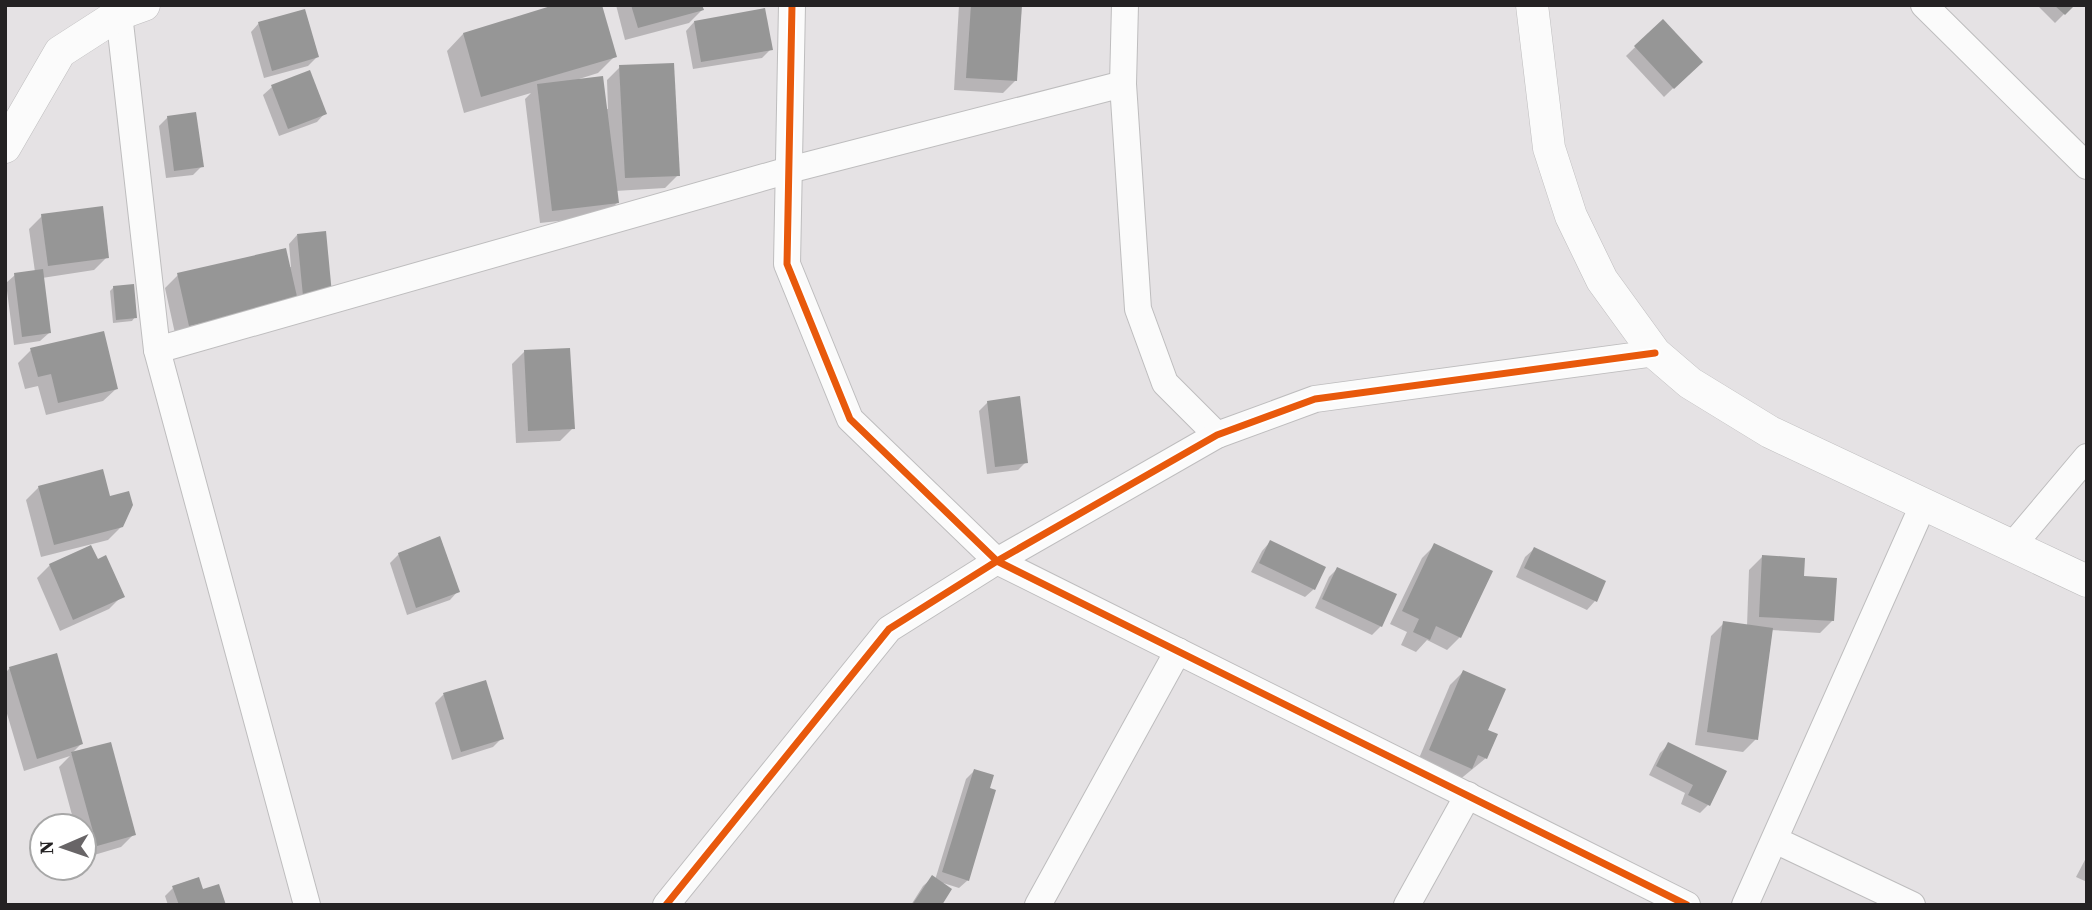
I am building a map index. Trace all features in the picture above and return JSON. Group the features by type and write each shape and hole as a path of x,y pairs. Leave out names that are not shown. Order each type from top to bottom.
{"street":[{"path":"792,5 788,264 850,419 997,561 1687,905"},
{"path":"1125,5 1123,84 1138,309 1165,383 1217,435"},
{"path":"1532,5 1549,148 1571,216 1602,280 1655,353 1690,383 1770,432 2087,581"},
{"path":"1924,5 2087,166"},
{"path":"5,147 60,51 131,10 157,350 307,905"},
{"path":"157,350 789,170 1123,84"},
{"path":"666,905 889,629 997,561 1217,435 1315,399 1655,353"},
{"path":"2012,546 2087,457"},
{"path":"1745,905 1924,503"},
{"path":"1038,905 1178,651"},
{"path":"1407,905 1468,796"},
{"path":"1775,840 1912,905"}],"building":[{"path":"554,5 602,5 617,57 481,97 463,33"},
{"path":"631,5 702,5 704,10 638,28"},
{"path":"971,5 1022,5 1017,81 966,78"},
{"path":"2054,5 2075,5 2065,15"},
{"path":"765,8 773,50 701,62 694,21"},
{"path":"305,9 319,57 272,71 258,22"},
{"path":"1663,19 1703,62 1674,89 1634,46"},
{"path":"674,63 680,176 625,178 619,65"},
{"path":"310,70 327,114 288,129 271,85"},
{"path":"603,76 619,203 552,211 537,84"},
{"path":"196,112 204,167 174,171 167,116"},
{"path":"103,206 109,258 48,266 41,214"},
{"path":"326,231 332,294 303,296 297,234"},
{"path":"286,248 298,301 189,326 177,273"},
{"path":"43,269 51,333 22,337 14,273"},
{"path":"134,284 137,318 116,320 113,286"},
{"path":"104,331 118,389 58,403 51,374 38,377 30,348"},
{"path":"570,348 575,429 528,431 524,350"},
{"path":"1020,396 1028,463 995,467 987,401"},
{"path":"103,469 110,496 129,491 133,505 123,527 54,545 38,486"},
{"path":"440,536 460,592 416,608 398,553"},
{"path":"1270,540 1326,567 1315,590 1259,563"},
{"path":"1434,543 1493,571 1461,638 1436,626 1430,640 1413,632 1419,619 1402,611"},
{"path":"91,545 98,559 106,555 125,597 73,620 49,564"},
{"path":"1534,547 1606,581 1597,602 1524,568"},
{"path":"1762,555 1805,558 1804,576 1837,578 1834,621 1759,617"},
{"path":"1337,567 1397,594 1382,627 1322,599"},
{"path":"1723,621 1773,628 1758,740 1707,732"},
{"path":"57,653 83,744 37,759 9,667"},
{"path":"1463,670 1506,689 1488,730 1498,734 1487,759 1478,755 1472,769 1429,750"},
{"path":"486,680 504,739 461,752 443,693"},
{"path":"111,742 136,835 98,846 98,812 88,812 71,752"},
{"path":"1668,742 1727,771 1710,806 1688,795 1693,785 1656,766"},
{"path":"974,769 994,775 990,788 996,790 969,881 942,872"},
{"path":"932,875 952,889 942,905 912,905"},
{"path":"199,877 203,889 219,884 226,905 179,905 172,886"}],"cycle path":[{"path":"792,5 787,264 850,419 997,561 1687,905"},
{"path":"666,905 889,629 997,561 1217,435 1315,399 1655,353"}]}
